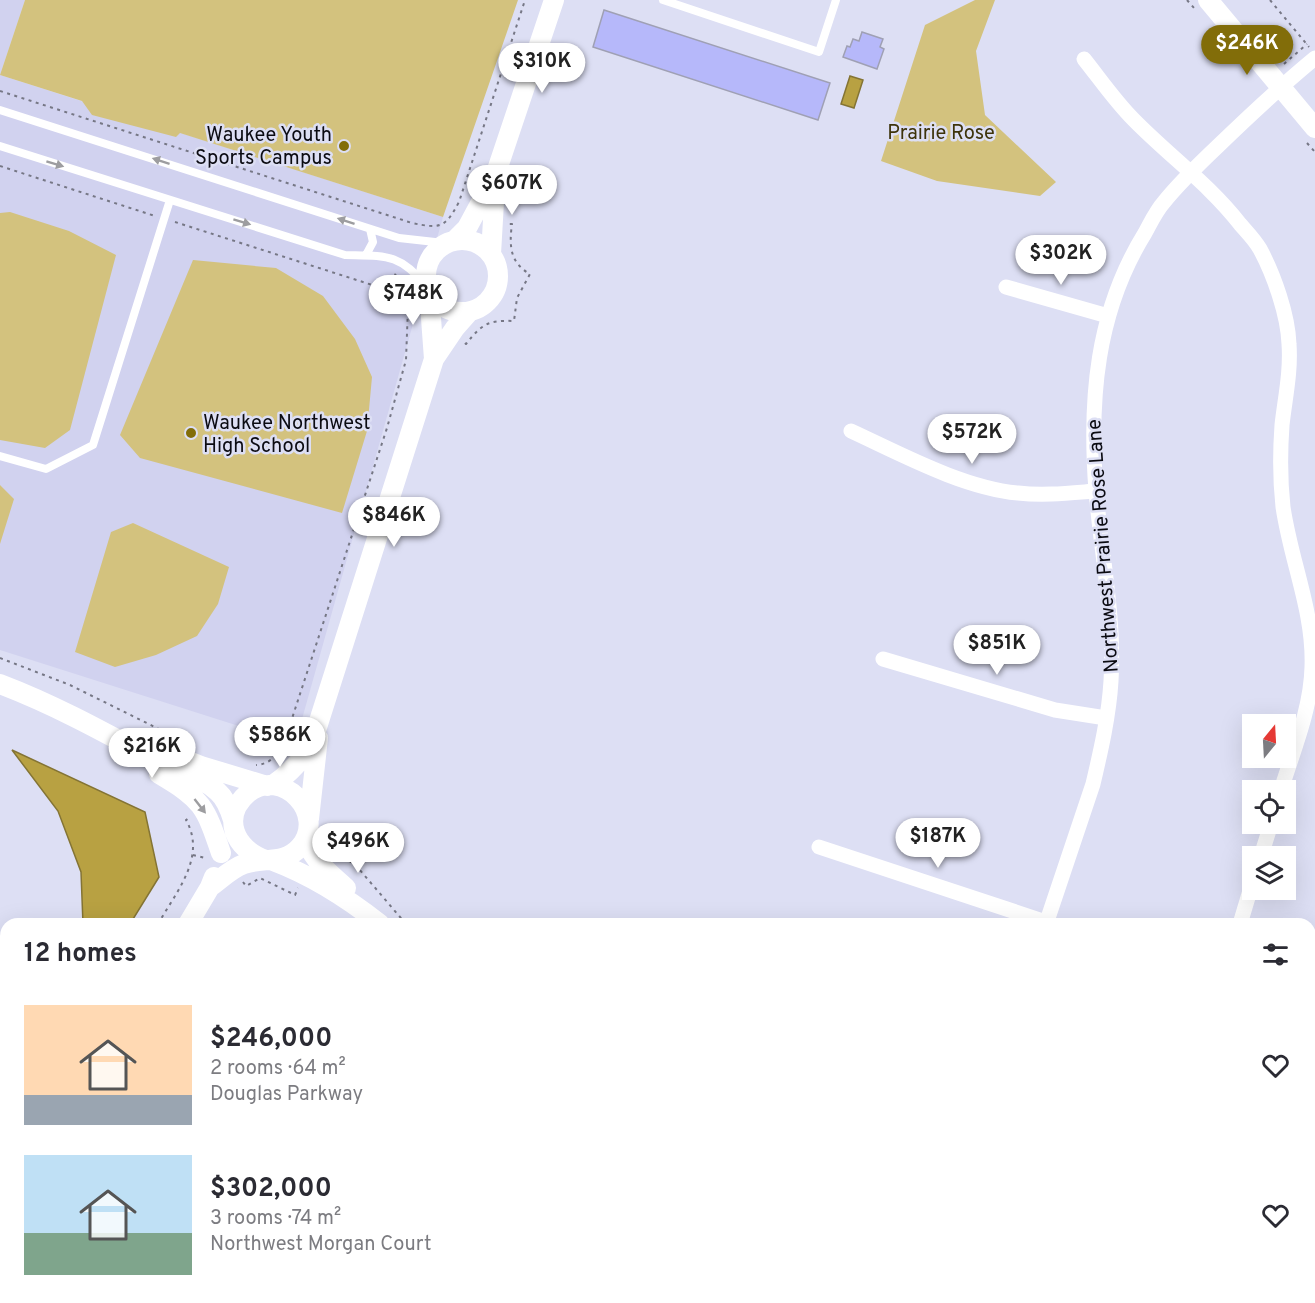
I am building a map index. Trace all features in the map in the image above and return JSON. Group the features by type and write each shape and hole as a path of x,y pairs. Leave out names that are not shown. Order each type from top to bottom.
{"street":[{"path":"434,358 425,273 428,262 434,251 467,228 495,176 554,0"},
{"path":"1208,0 1315,128"},
{"name":"Northwest Prairie Rose Lane","path":"1050,918 1093,784 1111,681 1111,634 1096,491 1092,424 1096,373 1107,316 1135,249 1163,202 1313,53"},
{"path":"1084,59 1132,118 1226,206 1259,248 1279,294 1289,343 1288,382 1282,424 1280,464 1283,506 1292,558 1308,609 1312,640 1312,670 1304,715 1284,780"},
{"path":"491,254 495,176"},
{"path":"428,288 432,297 441,306 451,311 471,311 485,304 493,295 498,284 498,272 491,254 480,244 468,239 450,241"},
{"path":"1006,287 1107,316"},
{"path":"192,918 210,887 240,802 249,792 270,786 285,777 306,753 318,727 434,358 455,328 471,311"},
{"path":"851,431 932,468 973,483 1016,493 1055,495 1096,491"},
{"path":"883,659 1055,710 1106,718"},
{"path":"0,684 34,697 86,722 210,786 224,799 234,823 237,838 244,849 254,856 325,884 373,918"},
{"path":"86,722 117,729 201,766 270,786 285,788 295,794 303,804 308,815 308,831 295,852 286,858 241,864 210,887"},
{"path":"86,722 102,740 195,798 208,817 221,853"},
{"path":"318,727 318,748 307,846 310,853 375,918"},
{"path":"819,847 1033,918"},
{"path":"1242,918 1247,900"}],"lane":[{"path":"663,0 819,52 836,0"},
{"path":"0,110 399,238 450,241"},
{"path":"0,146 345,255 396,258 413,270 428,288"},
{"path":"0,456 46,470 93,445 170,200"},
{"path":"366,255 373,242 370,229"}],"path":[{"path":"0,91 401,219 434,227 449,220 459,202 525,0"},
{"path":"1270,0 1313,53"},
{"path":"0,166 388,290 399,296 408,307 406,360 283,747 265,764 248,765"},
{"path":"466,344 477,330 488,322 514,321 517,298 530,274 521,269 512,257 510,242 512,224"},
{"path":"0,658 70,685 184,742"},
{"path":"161,918 192,865 195,846 192,831 186,820"},
{"path":"333,847 360,869 401,918"},
{"path":"246,886 260,878 295,895"}],"shaded area":[{"path":"0,0 25,0 0,75"},
{"name":"Waukee Northwest High School","path":"0,75 443,217 295,744 0,650"},
{"path":"850,76 863,80 854,108 841,104"},
{"path":"12,750 145,812 159,877 134,918 83,918 81,872 58,811"}],"green space":[{"name":"Waukee Youth Sports Campus","path":"25,0 518,0 443,217 180,133 176,137 92,115 82,101 0,75"},
{"name":"Prairie Rose","path":"975,0 995,0 976,51 985,115 1056,182 1040,196 937,181 881,161 925,25"},
{"path":"10,212 69,231 116,255 70,430 45,448 0,440 0,213"},
{"path":"193,260 276,268 323,296 355,339 372,377 367,431 342,513 140,458 120,435"},
{"path":"0,485 14,499 0,544"},
{"path":"133,523 229,567 218,604 197,636 156,655 115,667 75,652 111,532"}],"building":[{"path":"604,10 830,83 818,120 593,47"},
{"path":"862,32 883,39 880,47 884,49 877,69 843,57 847,46 850,47 853,39 859,41"}],"place":[{"name":"Waukee Youth Sports Campus","path":"344,146"},
{"name":"Waukee Northwest High School","path":"191,433"}]}
